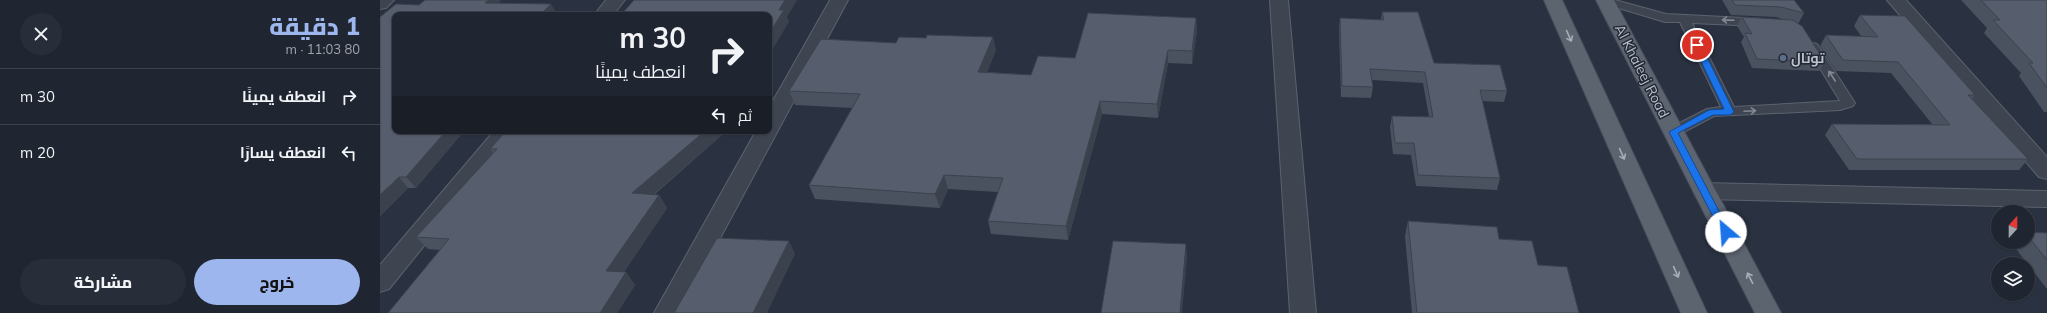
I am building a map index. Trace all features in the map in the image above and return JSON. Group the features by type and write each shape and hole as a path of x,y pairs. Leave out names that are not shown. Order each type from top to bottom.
{"main road":[{"path":"1553,0 1694,313"},
{"name":"Al Khaleej Road","path":"1605,0 1768,313"}],"street":[{"path":"380,4 385,0"},
{"path":"606,12 616,0"},
{"path":"772,121 838,0"},
{"path":"1279,0 1303,313"},
{"path":"1896,0 2047,171"},
{"path":"380,282 503,134"},
{"path":"667,313 765,134"},
{"path":"1704,191 2047,198"}],"lane":[{"path":"1605,0 1665,18 1774,22"},
{"path":"1684,19 1730,112"},
{"path":"1673,132 1712,112 1840,106 1848,103 1807,38"}],"building":[{"path":"425,0 489,0 485,3 551,4 543,12 392,12 392,134 443,134 406,177 399,177 380,195 380,17 396,4 419,5"},
{"path":"634,0 785,0 779,10 784,10 772,29 772,12 624,12"},
{"path":"1732,0 1794,0 1804,13 1781,7 1735,5"},
{"path":"1981,0 2047,0 2047,88 2029,63 2033,63 1993,20 2000,20"},
{"path":"1382,12 1418,12 1434,63 1500,65 1507,91 1480,90 1500,178 1418,175 1414,143 1395,143 1392,116 1433,117 1425,72 1370,69 1373,87 1342,86 1340,18 1384,20"},
{"path":"1088,13 1196,18 1192,51 1168,50 1157,104 1100,101 1066,226 988,221 1003,178 944,175 935,194 809,185 860,94 789,91 821,39 896,43 899,37 926,38 927,35 993,37 978,72 1031,75 1038,56 1075,58"},
{"path":"1860,15 1905,16 1975,95 1968,95 2028,159 1857,159 1832,124 1950,125 1898,62 1843,60 1826,35 1878,37"},
{"path":"1742,17 1792,20 1802,26 1825,62 1757,59 1745,33 1752,34"},
{"path":"503,134 701,134 632,193 659,195 606,271 626,272 600,313 388,313 449,239 416,237 497,149 490,149"},
{"path":"1408,221 1497,227 1499,239 1532,241 1538,265 1567,267 1579,313 1417,313"},
{"path":"2035,232 2047,233 2047,260 2035,245"},
{"path":"717,238 789,241 753,313 674,313"},
{"path":"1113,241 1186,244 1180,313 1101,313"}],"place":[{"name":"توتال","path":"1783,58"}],"route":[{"path":"1697,45 1730,112 1712,112 1673,132 1726,232"}]}
